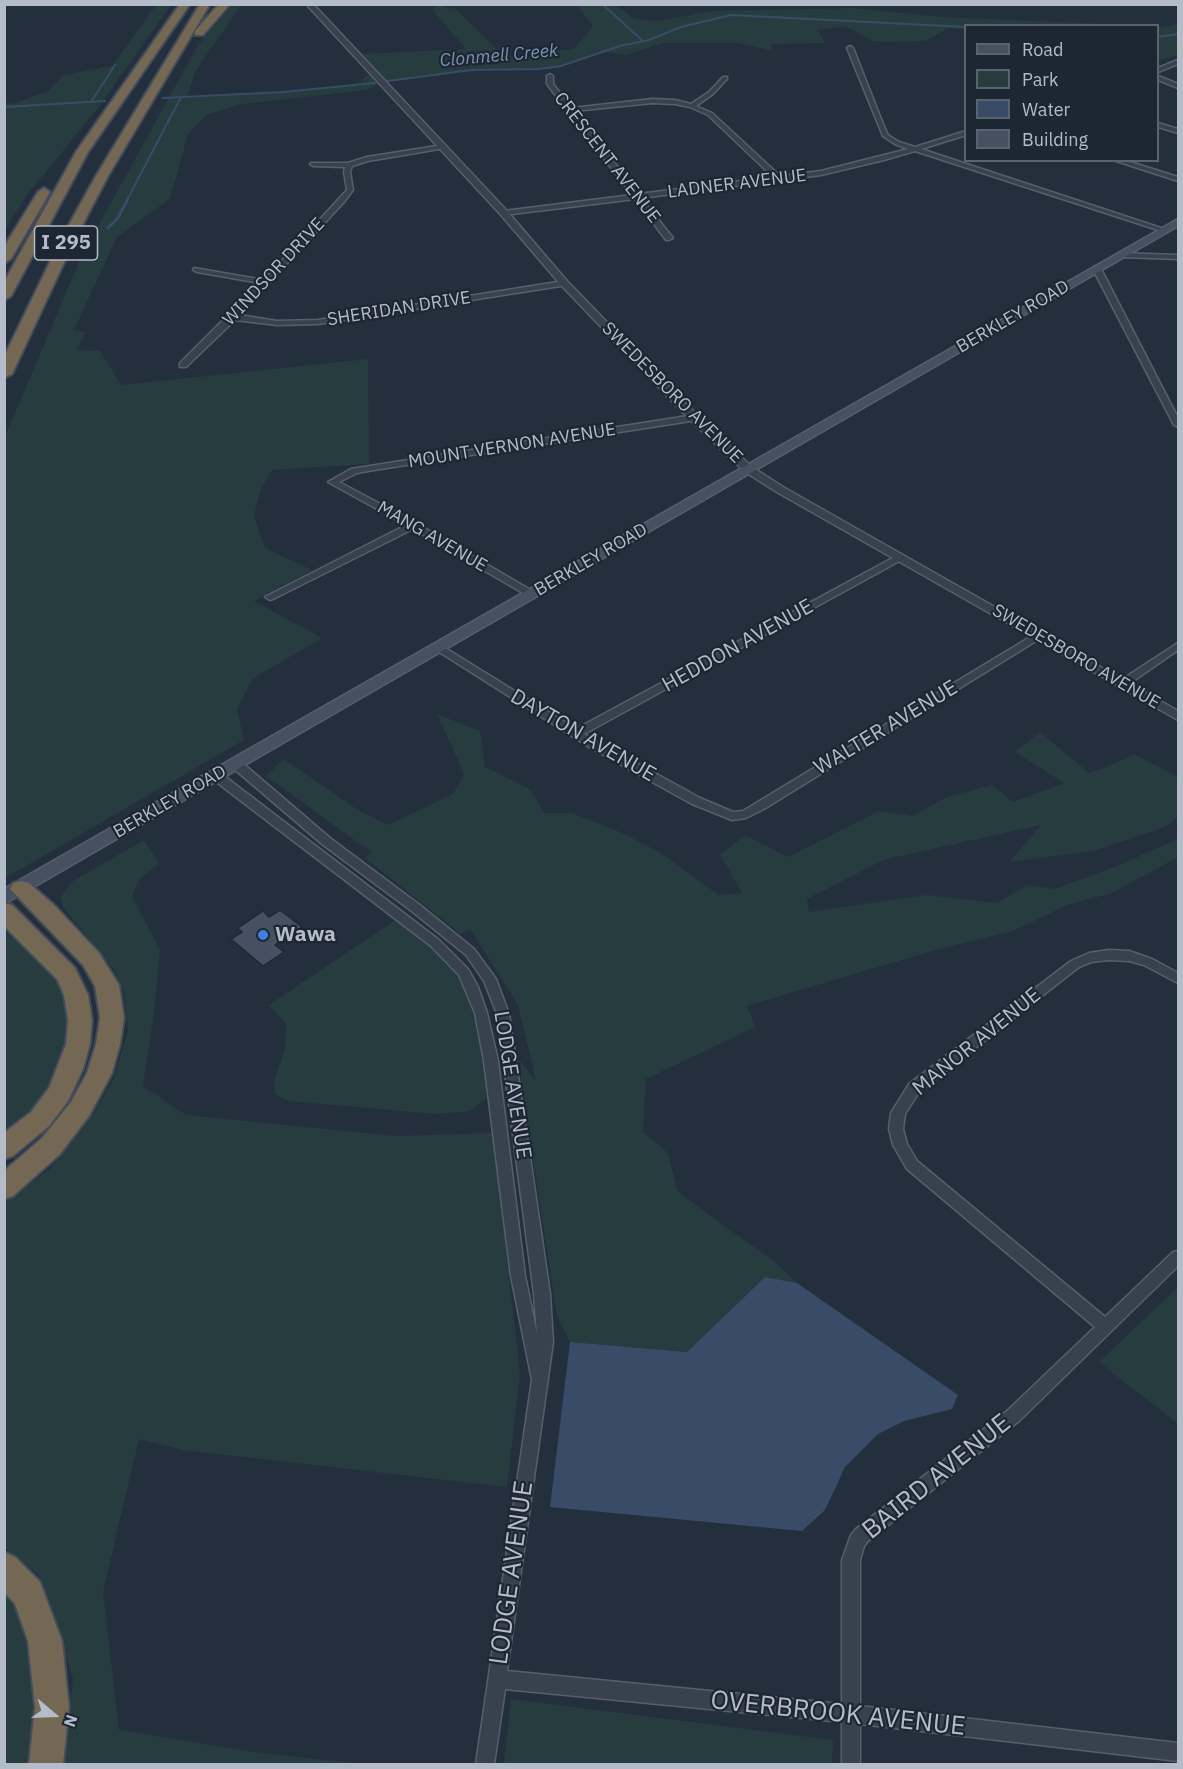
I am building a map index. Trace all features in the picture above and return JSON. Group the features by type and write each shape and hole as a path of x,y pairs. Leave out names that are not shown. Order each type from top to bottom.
{"highway":[{"name":"I 295","path":"4,296 82,153 185,4"},
{"name":"I 295","path":"4,374 68,239 102,176 205,4"},
{"path":"164,75 225,4"},
{"path":"4,259 67,156 106,117"},
{"path":"4,247 18,236"},
{"path":"4,1188 51,1146 80,1109 99,1073 108,1044 112,1018 107,985 91,959 46,911 13,894"},
{"path":"4,911 67,974 76,995 80,1020 78,1044 59,1094 40,1119 4,1148"},
{"path":"4,1568 12,1574 28,1594 45,1641 51,1707 46,1764"}],"main road":[{"name":"BERKLEY ROAD","path":"13,894 215,775 1179,222"}],"street":[{"name":"SWEDESBORO AVENUE","path":"309,4 504,213 564,283 694,418 748,469 779,489 1179,716"},
{"path":"850,48 886,136 913,149 1163,230"},
{"path":"1159,70 1179,62"},
{"name":"CRESCENT AVENUE","path":"550,76 550,84 569,110 669,238"},
{"path":"692,106 711,93 725,78"},
{"path":"1159,78 1179,86"},
{"path":"569,110 644,101 675,102 692,106 710,114 779,179"},
{"path":"1159,125 1179,131"},
{"name":"LADNER AVENUE","path":"504,213 779,179 851,167 964,134"},
{"path":"313,164 348,168 367,159 442,147"},
{"path":"1123,162 1179,179"},
{"name":"WINDSOR DRIVE","path":"183,365 233,317 342,201 350,190 348,168"},
{"path":"1122,255 1179,257"},
{"path":"1097,269 1179,425"},
{"path":"197,270 265,282"},
{"name":"SHERIDAN DRIVE","path":"233,317 277,323 318,322 564,283"},
{"name":"MOUNT VERNON AVENUE","path":"332,482 354,471 374,467 694,418"},
{"name":"MANG AVENUE","path":"332,482 413,525 531,594"},
{"path":"270,597 413,525"},
{"name":"HEDDON AVENUE","path":"576,734 900,557"},
{"name":"WALTER AVENUE","path":"732,816 746,814 760,806 1039,636"},
{"path":"1122,684 1179,646"},
{"name":"DAYTON AVENUE","path":"438,648 576,734 696,801 732,816"},
{"name":"LODGE AVENUE","path":"236,764 326,841 455,938 481,964 490,979 503,1014 542,1294 545,1342 485,1764"},
{"name":"LODGE AVENUE","path":"215,775 381,899 435,943 464,972 481,1013 491,1061 518,1276 539,1382"},
{"name":"MANOR AVENUE","path":"1106,1327 912,1165 898,1137 896,1129 898,1113 914,1088 1082,961 1109,955 1129,957 1148,962 1179,978"},
{"name":"BAIRD AVENUE","path":"851,1764 851,1560 862,1535 1004,1423 1179,1257"},
{"name":"OVERBROOK AVENUE","path":"497,1679 851,1714 1179,1752"}],"green space":[{"path":"156,5 171,5 98,108 27,195 5,230 5,104 15,103 48,91 64,75 112,66"},
{"path":"232,5 241,5 195,72 187,98 358,85 373,68 360,54 466,49 432,10 437,5 456,9 504,56 574,49 593,26 577,5 615,5 635,19 658,21 713,11 853,8 942,17 1106,24 964,24 964,29 949,28 925,41 888,42 873,41 845,26 818,30 825,43 771,44 772,51 738,43 663,43 626,55 607,52 549,69 484,70 386,81 367,90 242,104 206,115 188,134 170,199 117,237 74,330 85,332 77,350 100,351 121,385 368,359 369,464 272,470 261,489 254,515 265,548 312,570 254,601 322,638 252,679 237,709 244,740 5,878 5,437 81,257 198,45"},
{"path":"1178,24 1178,55 1159,61 1159,28"},
{"path":"437,714 480,731 485,767 531,790 544,813 572,813 620,832 661,853 719,895 742,893 720,855 745,835 788,857 879,811 912,816 949,796 992,785 1013,802 1064,783 1015,752 1040,732 1089,773 1134,754 1178,777 1178,817 1165,827 1093,851 1009,862 1041,825 883,860 807,899 809,912 927,895 997,903 1027,885 1055,889 1119,865 1178,839 1178,857 1112,893 1067,905 1013,931 932,951 747,1006 755,1027 646,1079 643,1132 668,1153 678,1192 776,1263 797,1283 765,1277 687,1352 570,1342 557,1316 518,1059 536,1081 518,1005 470,929 461,934 365,858 371,852 266,776 284,759 358,810 388,825 453,794 464,774"},
{"path":"144,840 159,863 139,880 132,896 160,950 154,1013 143,1086 186,1115 396,1136 493,1133 520,1373 507,1487 182,1450 139,1439 103,1592 119,1730 245,1751 362,1764 63,1764 73,1678 39,1575 5,1548 5,1203 51,1168 93,1114 114,1078 128,1031 124,992 114,970 64,909 60,897 73,881"},
{"path":"397,919 452,966 473,1001 488,1083 486,1099 470,1111 436,1114 288,1101 275,1094 274,1082 285,1049 286,1024 269,1005"},
{"path":"4,932 31,950 62,990 70,1033 52,1081 24,1125 5,1137"},
{"path":"1178,1287 1178,1424 1099,1362"},
{"path":"4,1592 30,1627 36,1739 30,1764 5,1764"},
{"path":"511,1699 833,1740 832,1764 504,1764"}],"water":[{"path":"765,1277 797,1283 958,1395 952,1409 904,1421 878,1434 845,1467 825,1510 802,1531 550,1507 570,1342 687,1352"}],"building":[{"name":"Wawa","path":"280,910 302,927 275,945 284,952 263,966 231,939 242,932 238,928 263,911 269,917"}],"waterway":[{"path":"602,4 643,41"},
{"name":"Clonmell Creek","path":"388,81 471,70 539,69 561,66 620,46 649,40 681,27 731,15 964,27"},
{"name":"Clonmell Creek","path":"1159,37 1178,34"},
{"path":"91,102 115,65"},
{"name":"Clonmell Creek","path":"181,97 283,92 375,83"},
{"path":"126,202 181,97"},
{"name":"Clonmell Creek","path":"163,98 181,97"},
{"name":"Clonmell Creek","path":"91,102 105,101"},
{"name":"Clonmell Creek","path":"4,107 91,102"},
{"path":"108,228 117,219 127,201"}],"place":[{"name":"Wawa","path":"263,935"}]}
